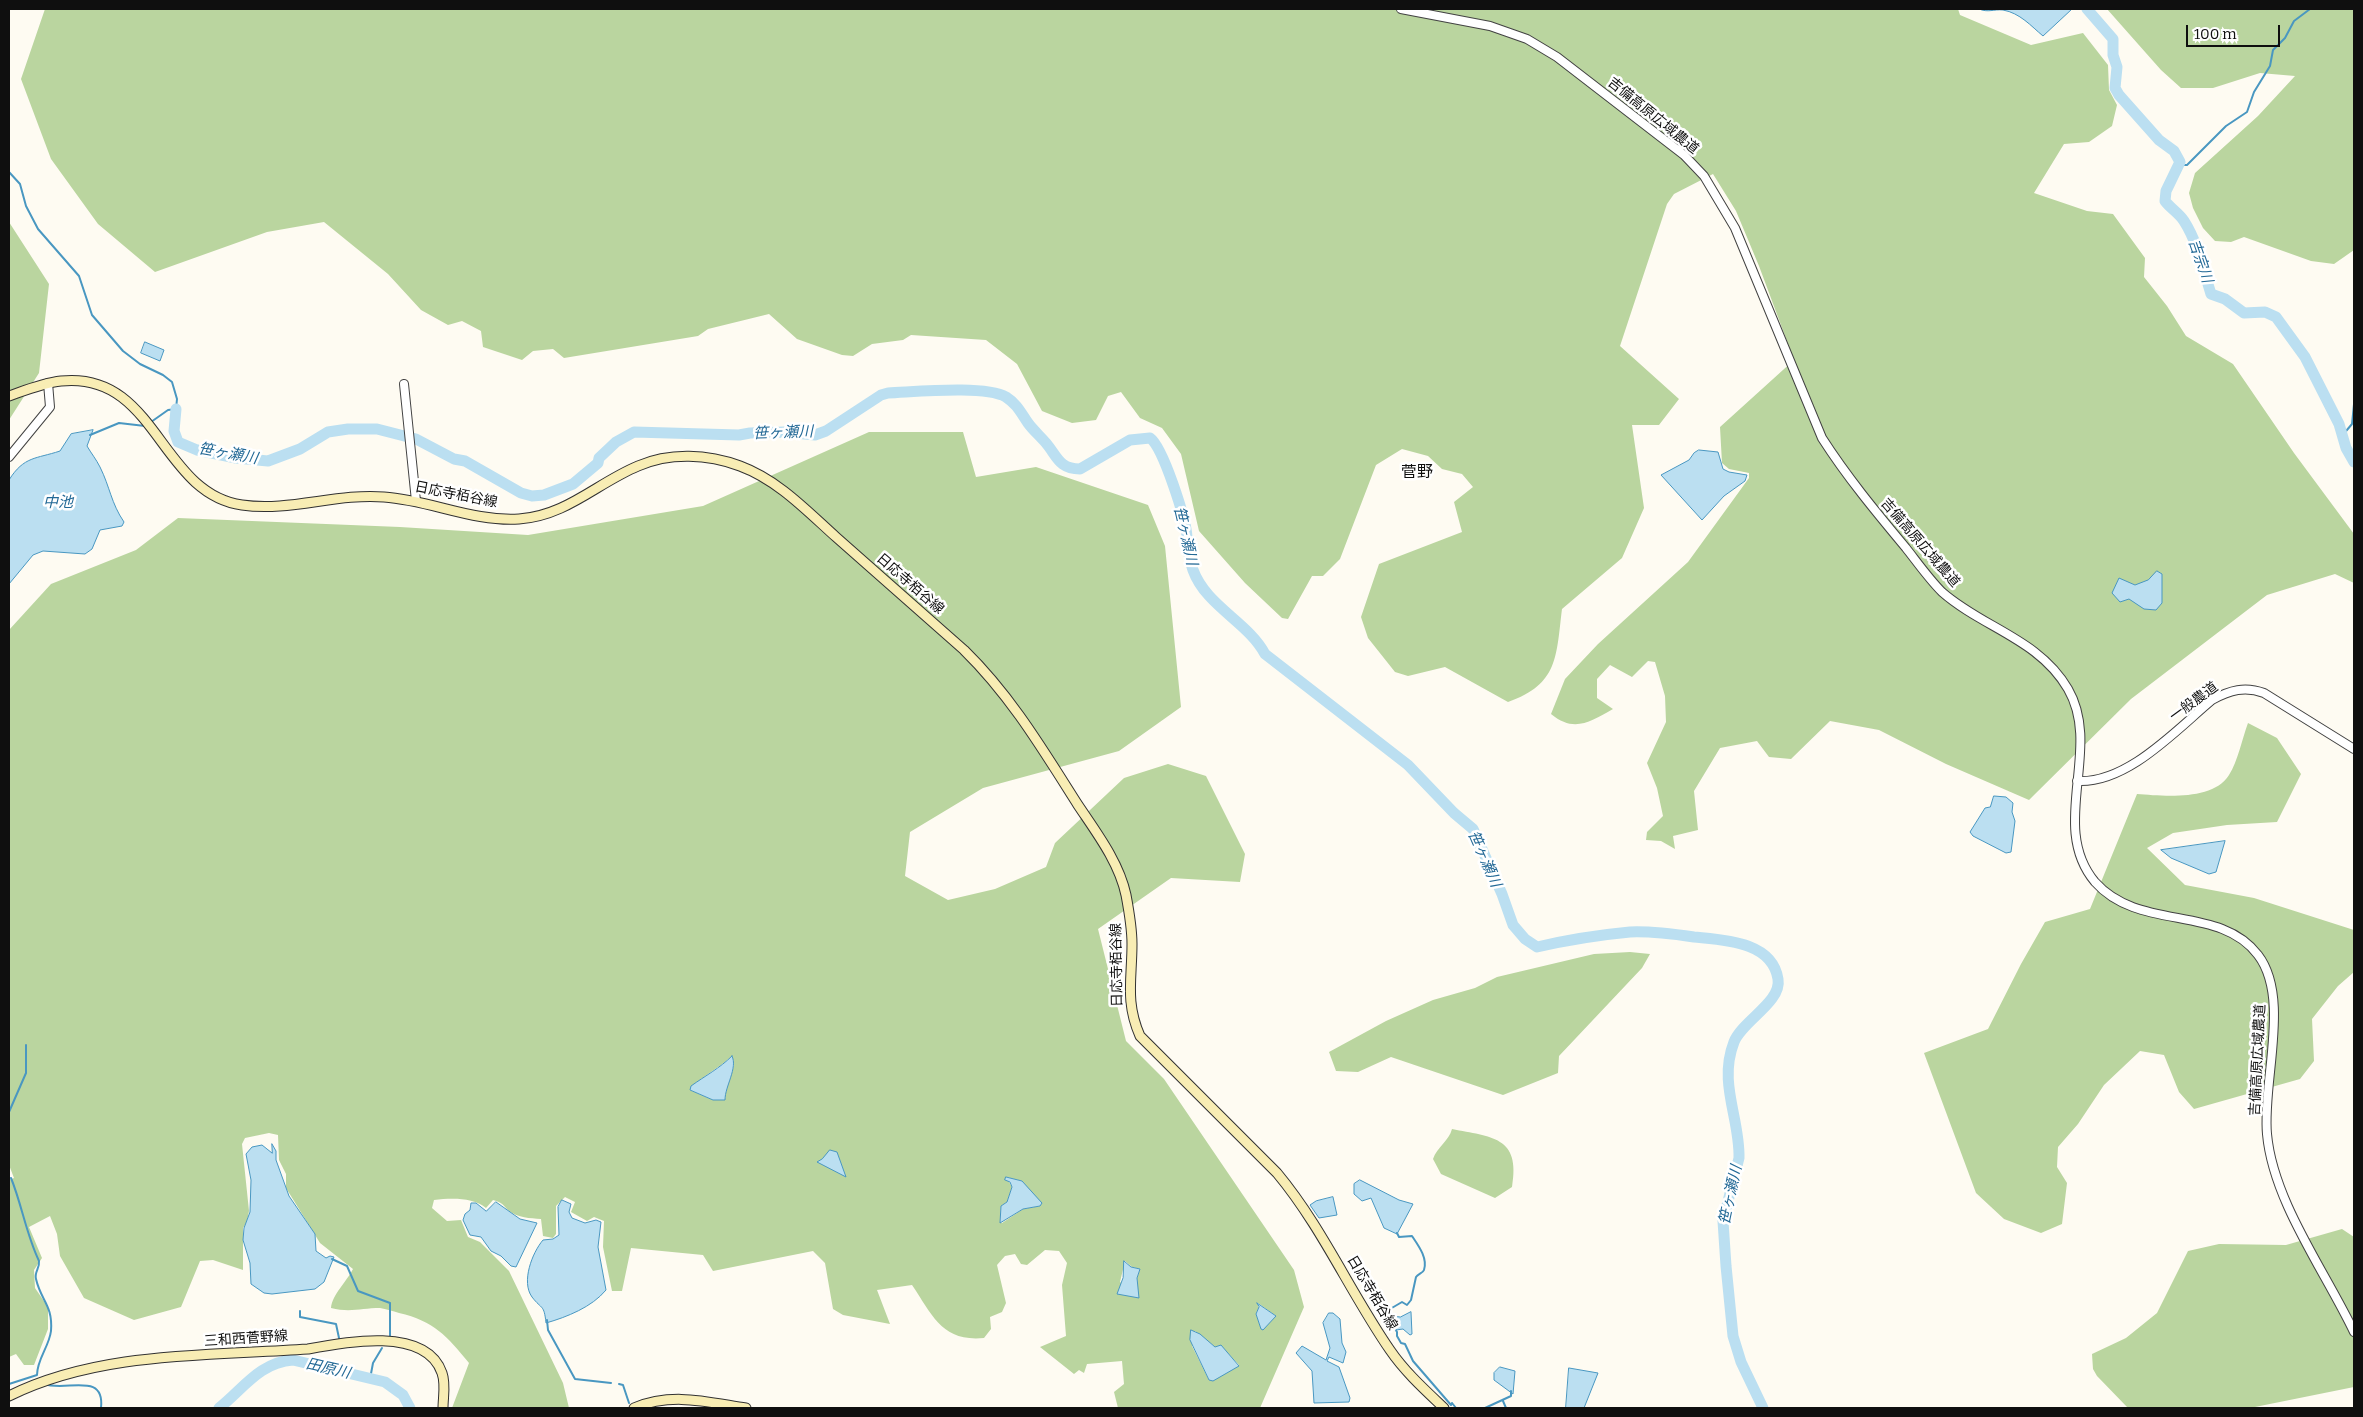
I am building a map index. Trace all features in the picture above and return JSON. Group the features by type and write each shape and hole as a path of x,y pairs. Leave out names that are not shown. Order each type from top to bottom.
{"main road":[{"name":"日応寺栢谷線","path":"9,396 48,383 74,381 95,384 111,390 128,401 145,418 178,464 205,490 229,502 240,505 281,505 368,496 416,501 479,516 518,519 542,515 563,508 638,466 684,456 714,458 743,467 763,477 790,496 964,650 990,676 1013,704 1102,841 1126,892 1132,944 1129,999 1133,1020 1140,1036 1277,1172 1293,1191 1390,1350 1413,1379 1444,1408"},
{"name":"三和西菅野線","path":"9,1396 61,1374 115,1362 308,1349 339,1343 384,1341 414,1347 426,1353 438,1364 443,1380 443,1408"},
{"path":"634,1408 657,1400 674,1398 746,1408"}],"street":[{"name":"吉備高原広域農道","path":"1402,9 1490,26 1527,39 1557,57 1684,155 1704,176 1720,198 1735,228 1822,438 1841,469 1942,591 1967,610 2040,654 2069,690 2078,713 2080,732 2074,816 2076,845 2082,864 2106,893 2118,902 2146,913 2209,925 2233,933 2258,954 2267,970 2273,988 2274,1007 2266,1109 2270,1156 2277,1182 2296,1223 2354,1332"},
{"path":"9,456 50,407 48,383"},
{"path":"404,384 412,447 416,501"},
{"name":"一般農道","path":"2077,781 2090,782 2103,779 2127,768 2212,700 2226,692 2242,689 2253,689 2264,693 2354,749"}],"green space":[{"path":"45,9 1958,9 1960,15 2031,45 2083,33 2108,65 2109,90 2117,105 2112,126 2089,142 2064,144 2034,193 2087,211 2113,214 2145,258 2144,277 2167,306 2186,336 2233,364 2294,453 2354,534 2354,583 2335,574 2267,595 2131,699 2029,800 1946,764 1879,730 1830,721 1791,759 1769,757 1757,741 1720,748 1694,791 1698,830 1673,836 1675,849 1661,841 1646,840 1647,832 1663,816 1657,788 1647,763 1666,722 1665,696 1655,662 1648,661 1632,677 1610,665 1597,679 1597,698 1613,709 1597,718 1582,724 1575,724 1559,720 1551,714 1565,679 1598,644 1688,562 1749,478 1749,473 1729,469 1722,463 1720,427 1794,360 1736,211 1713,174 1674,194 1667,204 1620,346 1679,399 1659,425 1632,425 1644,508 1622,558 1562,609 1556,654 1546,677 1525,695 1508,702 1445,667 1408,676 1395,672 1368,638 1361,617 1379,564 1462,532 1454,502 1473,487 1462,474 1442,469 1428,456 1402,449 1376,465 1340,559 1323,576 1312,576 1288,619 1282,618 1245,583 1199,531 1181,454 1162,428 1140,418 1121,392 1108,396 1096,420 1072,423 1042,411 1017,364 986,340 911,335 903,340 872,344 853,356 842,355 797,339 769,314 708,329 698,336 564,358 553,349 533,351 522,360 483,347 481,331 462,321 448,325 421,310 388,274 324,222 267,232 155,272 98,224 51,159 21,79"},
{"path":"2107,9 2354,9 2354,250 2334,264 2311,261 2244,237 2231,242 2215,241 2203,228 2193,208 2189,193 2195,173 2258,116 2295,76 2260,73 2213,88 2181,88 2161,70"},
{"path":"9,222 49,284 39,373 9,420"},
{"path":"869,432 963,432 976,477 1036,467 1148,505 1165,546 1181,707 1119,751 983,788 910,832 905,876 948,900 995,889 1046,867 1055,843 1124,778 1168,764 1206,776 1245,854 1240,882 1171,878 1098,929 1126,1041 1164,1079 1294,1270 1304,1307 1260,1408 1118,1408 1114,1392 1124,1384 1122,1361 1087,1364 1084,1373 1079,1370 1074,1374 1040,1347 1066,1336 1062,1285 1067,1263 1059,1251 1045,1250 1027,1265 1021,1264 1015,1254 1005,1256 997,1265 1006,1303 1002,1312 990,1317 991,1329 984,1338 970,1338 958,1336 940,1325 912,1285 877,1290 890,1324 843,1315 833,1309 825,1263 813,1251 713,1271 703,1255 631,1248 622,1291 612,1291 603,1247 604,1221 594,1217 587,1221 571,1212 575,1202 565,1197 556,1206 556,1234 553,1238 543,1236 541,1219 516,1215 501,1203 493,1200 486,1208 481,1204 468,1200 434,1200 432,1208 447,1221 461,1220 468,1237 480,1242 509,1271 563,1383 569,1408 452,1408 469,1363 439,1331 422,1320 382,1308 350,1310 331,1308 337,1293 353,1269 320,1243 286,1188 286,1174 279,1160 278,1135 269,1133 245,1138 242,1144 249,1211 247,1222 243,1228 243,1270 213,1260 200,1261 181,1307 134,1320 84,1298 60,1256 57,1234 50,1216 29,1227 42,1258 34,1270 35,1288 48,1307 48,1329 34,1365 24,1365 16,1354 9,1357 9,1180 14,1178 9,1165 9,630 51,584 136,550 178,518 400,527 528,535 703,506","holes":["732,1056 734,1065 725,1092 713,1100 690,1090 700,1080","1006,1177 1022,1181 1040,1206 1023,1209 1002,1223 1000,1222 1001,1206 1007,1202 1012,1187","1125,1261 1132,1267 1140,1269 1137,1278 1138,1297 1120,1282","1258,1303 1276,1316 1261,1328 1256,1313 1259,1308","1195,1331 1215,1347 1221,1346 1239,1365 1209,1380 1192,1346"]},
{"path":"2248,723 2277,738 2301,774 2277,822 2227,825 2173,833 2147,848 2185,885 2254,898 2354,930 2354,972 2338,986 2312,1019 2314,1061 2300,1079 2194,1109 2179,1092 2164,1055 2140,1051 2104,1085 2078,1124 2058,1147 2057,1167 2067,1183 2062,1224 2041,1233 2004,1219 1976,1193 1924,1053 1988,1029 2045,922 2090,909 2137,794 2161,796 2187,795 2212,789 2222,783 2229,775 2235,763"},
{"path":"1630,952 1650,954 1642,968 1559,1056 1558,1073 1503,1095 1391,1057 1358,1072 1336,1071 1329,1052 1386,1021 1433,1000 1475,988 1497,977 1594,954"},
{"path":"1452,1129 1490,1137 1507,1148 1512,1158 1514,1170 1512,1187 1495,1198 1441,1174 1433,1159"},
{"path":"2342,1229 2354,1237 2354,1387 2250,1408 2128,1408 2097,1376 2093,1369 2092,1354 2126,1338 2157,1313 2188,1251 2219,1244 2286,1245"}],"water":[{"path":"1979,9 2072,9 2043,36 2015,14 2003,10 1985,11"},
{"path":"145,342 164,350 160,361 141,353"},
{"name":"中池","path":"93,430 87,446 103,474 116,508 124,522 122,526 100,530 92,549 85,554 43,551 33,555 9,584 9,480 25,462 60,451 71,434"},
{"path":"1699,450 1718,452 1723,469 1747,475 1745,481 1724,496 1702,520 1661,475 1689,460"},
{"path":"2157,571 2162,574 2162,603 2156,610 2144,609 2129,599 2120,602 2112,593 2119,578 2135,585 2148,580"},
{"path":"1994,796 2006,797 2013,803 2012,812 2015,821 2011,852 2006,853 1973,836 1970,832 1985,808 1990,807"},
{"path":"2225,841 2216,872 2209,874 2171,858 2161,850"},
{"path":"732,1056 733,1066 725,1100 713,1100 690,1090 691,1086"},
{"path":"272,1144 276,1151 276,1160 289,1196 315,1234 316,1251 326,1258 334,1257 324,1282 315,1289 272,1294 264,1293 251,1284 250,1263 243,1240 244,1228 250,1212 251,1180 246,1154 252,1147 262,1145 272,1153"},
{"path":"830,1150 837,1152 846,1177 817,1162"},
{"path":"1006,1177 1022,1181 1042,1203 1040,1206 1023,1209 1000,1223 1001,1206 1007,1202 1012,1187 1010,1182 1005,1180"},
{"path":"1360,1180 1399,1200 1413,1204 1397,1234 1384,1228 1371,1198 1362,1201 1354,1194 1354,1184"},
{"path":"1333,1197 1337,1215 1319,1218 1310,1205 1316,1201"},
{"path":"562,1200 571,1204 569,1212 572,1218 585,1223 596,1220 601,1222 598,1247 606,1290 579,1311 546,1323 542,1308 529,1291 529,1268 535,1252 543,1240 553,1239 559,1235 558,1207"},
{"path":"496,1202 520,1219 537,1223 516,1267 511,1266 501,1256 491,1251 481,1237 470,1235 463,1220 465,1214 470,1210 471,1203 476,1203 486,1211"},
{"path":"1124,1261 1131,1267 1140,1269 1137,1278 1139,1298 1117,1294 1123,1278"},
{"path":"1257,1303 1276,1316 1263,1330 1256,1314 1259,1307"},
{"path":"1411,1312 1412,1334 1410,1335 1403,1329 1396,1330 1387,1315 1400,1317"},
{"path":"1329,1313 1333,1313 1340,1319 1342,1343 1346,1352 1343,1363 1329,1357 1327,1361 1339,1367 1350,1398 1349,1402 1314,1403 1312,1371 1296,1353 1302,1346 1326,1360 1330,1348 1323,1323"},
{"path":"1191,1330 1200,1334 1215,1347 1221,1345 1239,1366 1213,1381 1209,1380 1190,1340"},
{"path":"1500,1367 1515,1371 1513,1394 1494,1380 1494,1373"},
{"path":"1569,1368 1598,1373 1584,1408 1566,1408"}],"waterway":[{"name":"吉宗川","path":"2087,9 2113,39 2113,55 2117,67 2115,88 2119,95 2159,140 2174,151 2180,162 2166,191 2165,201 2182,218 2189,229 2200,256 2211,294 2225,299 2244,313 2265,312 2276,317 2305,357 2339,424 2346,448 2354,462"},
{"path":"2179,165 2187,165 2226,126 2247,112 2254,92 2270,66 2273,50 2285,38 2294,21 2310,9"},
{"path":"9,172 20,184 26,206 38,229 79,276 92,315 123,351 140,364 163,375 172,382 177,399 176,409 168,410 151,422"},
{"path":"2354,308 2354,314"},
{"name":"笹ヶ瀬川","path":"176,409 174,431 178,442 197,450 236,458 268,461 300,449 328,432 348,429 377,429 416,439 454,459 465,461 521,493 532,496 544,495 573,484 598,463 599,458 616,442 634,432 739,435 785,432 815,435 826,431 881,395 888,393 967,390 996,393 1006,397 1016,406 1059,461 1067,467 1080,469 1130,440 1150,438 1161,455 1173,484 1186,528 1193,570 1207,594 1248,632 1265,654 1408,765 1454,813 1473,829 1502,894 1513,925 1525,939 1537,947 1583,938 1630,932 1719,939 1745,945 1756,950 1774,966 1778,979 1778,987 1774,996 1738,1034 1730,1057 1729,1086 1739,1158 1723,1221 1733,1336 1741,1362 1763,1408"},
{"path":"2341,437 2352,424 2354,404"},
{"path":"90,435 119,423 145,426"},
{"path":"9,1112 26,1073 26,1045"},
{"path":"9,1384 37,1375 51,1331 50,1315 36,1279 39,1261 11,1178"},
{"path":"1397,1233 1399,1237 1412,1236 1422,1252 1425,1265 1423,1271 1416,1277 1411,1300 1407,1305 1402,1302 1385,1312 1413,1361 1451,1405 1452,1403 1456,1408"},
{"path":"332,1259 347,1266 358,1291 390,1303 390,1336"},
{"path":"300,1311 300,1317 336,1324 339,1338"},
{"path":"547,1320 548,1330 575,1379 611,1383"},
{"path":"370,1379 373,1363 382,1348"},
{"name":"田原川","path":"219,1408 261,1371 281,1362 293,1360 385,1382 403,1395 410,1408"},
{"path":"44,1384 53,1386 91,1386 97,1390 101,1397 101,1408"},
{"path":"619,1384 623,1385 629,1403"},
{"path":"1485,1408 1511,1396 1511,1391"},
{"path":"1503,1401 1506,1408"}],"district":[{"name":"菅野","path":"1417,473"}]}
